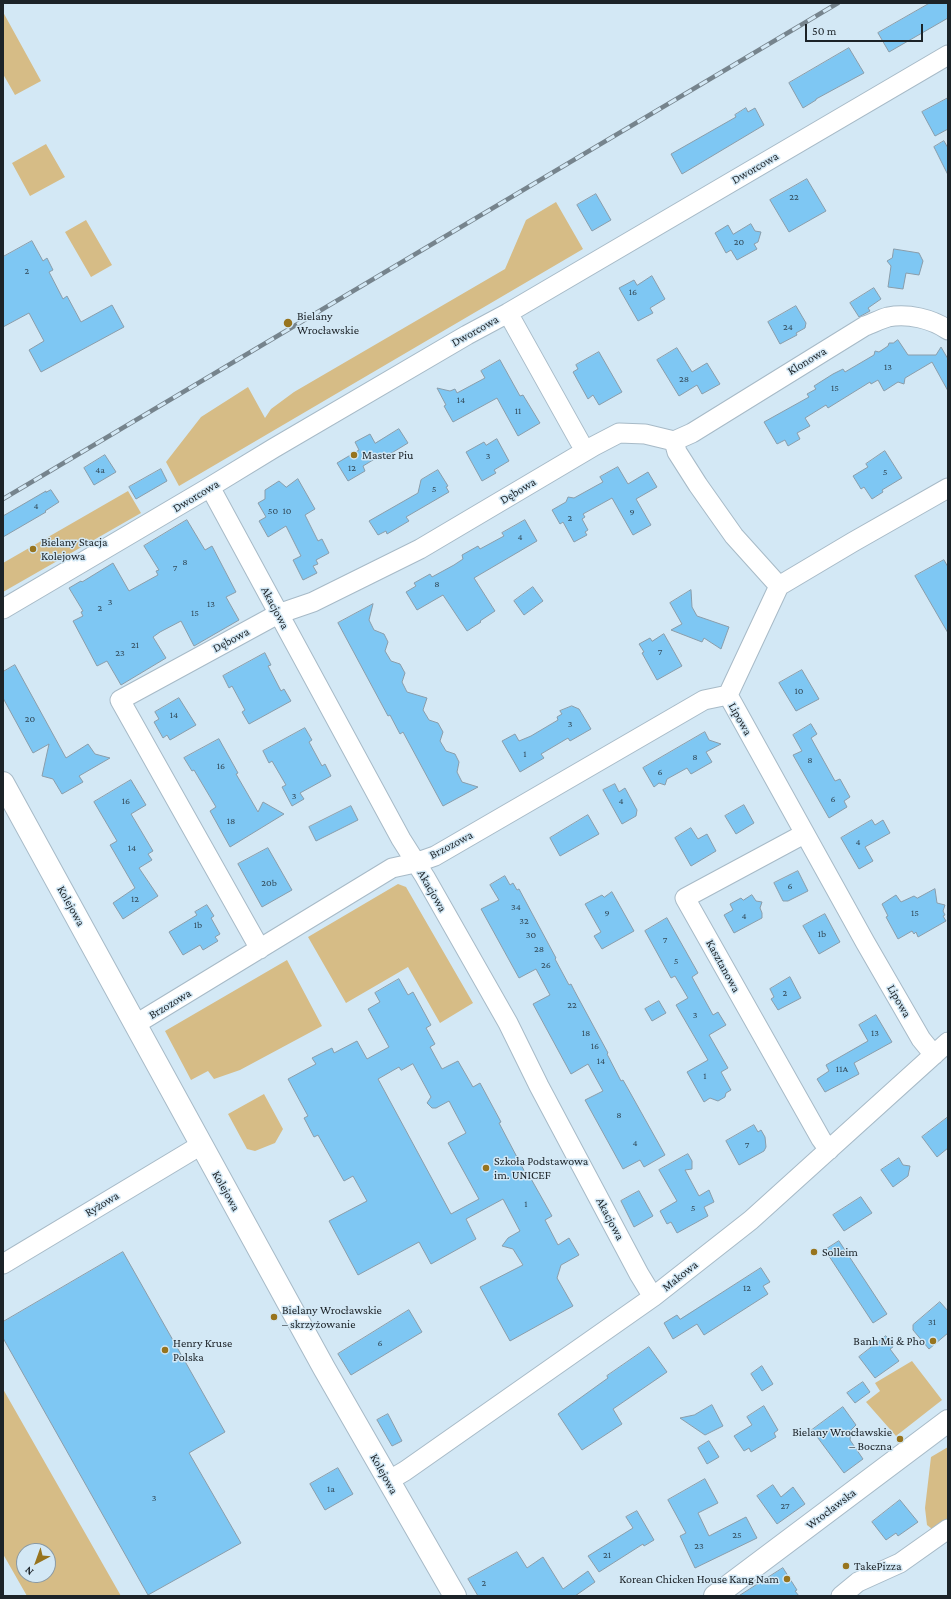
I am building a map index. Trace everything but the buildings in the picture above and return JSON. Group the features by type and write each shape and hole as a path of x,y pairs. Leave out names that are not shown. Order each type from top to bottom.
{"street":[{"name":"Dworcowa","path":"3,609 467,335 508,313 948,56"},
{"path":"508,313 589,448 619,433 645,434 674,441 677,452 734,536 779,586 852,542 948,488"},
{"name":"Klonowa","path":"674,441 692,433 865,326 889,317 909,316 940,325 948,330"},
{"name":"Dębowa","path":"260,949 120,700 278,614 313,602 420,549 589,448"},
{"name":"Akacjowa","path":"210,487 415,863 508,1023 542,1093 639,1274 653,1297"},
{"name":"Lipowa","path":"779,586 728,696 804,834 921,1039 934,1055"},
{"name":"Brzozowa","path":"136,1024 392,868 415,863 435,856 704,700 728,696"},
{"name":"Kolejowa","path":"3,783 320,1361 455,1596"},
{"name":"Kasztanowa","path":"804,834 685,898 821,1139 829,1150"},
{"name":"Makowa","path":"388,1481 405,1471 653,1297 751,1220 948,1042"},
{"name":"Ryżowa","path":"3,1264 201,1145"},
{"name":"Wrocławska","path":"714,1596 948,1421"},
{"path":"840,1596 858,1582 900,1563 948,1529"}],"shaded area":[{"path":"3,12 41,81 15,95 3,74"},
{"path":"46,144 65,177 30,196 12,163"},
{"path":"556,202 583,249 179,486 166,462 201,417 248,387 265,418 271,409 294,392 505,269 526,220"},
{"path":"86,220 112,265 91,277 65,232"},
{"path":"128,491 141,513 3,592 3,563"},
{"path":"398,884 406,887 473,1003 440,1023 408,967 346,1003 308,937"},
{"path":"287,960 322,1026 240,1070 214,1079 208,1071 191,1080 165,1031"},
{"path":"264,1094 283,1129 275,1143 255,1151 247,1149 228,1114"},
{"path":"912,1361 942,1400 896,1436 866,1402 880,1391 875,1383"},
{"path":"3,1389 121,1596 27,1596 20,1583 56,1583 56,1543 16,1543 16,1577 3,1554"},
{"path":"948,1447 948,1539 946,1540 927,1525 925,1508 931,1457"}],"railway":[{"path":"3,499 838,3"}],"place":[{"name":"Bielany Wrocławskie","path":"288,323"},
{"name":"Master Piu","path":"354,455"},
{"name":"Bielany Stacja Kolejowa","path":"33,549"},
{"name":"Szkoła Podstawowa im. UNICEF","path":"486,1168"},
{"name":"Solleim","path":"814,1252"},
{"name":"Bielany Wrocławskie – skrzyżowanie","path":"274,1317"},
{"name":"Banh Mi & Pho","path":"933,1341"},
{"name":"Henry Kruse Polska","path":"165,1350"},
{"name":"Bielany Wrocławskie – Boczna","path":"900,1439"},
{"name":"TakePizza","path":"846,1566"},
{"name":"Korean Chicken House Kang Nam","path":"787,1579"}]}
